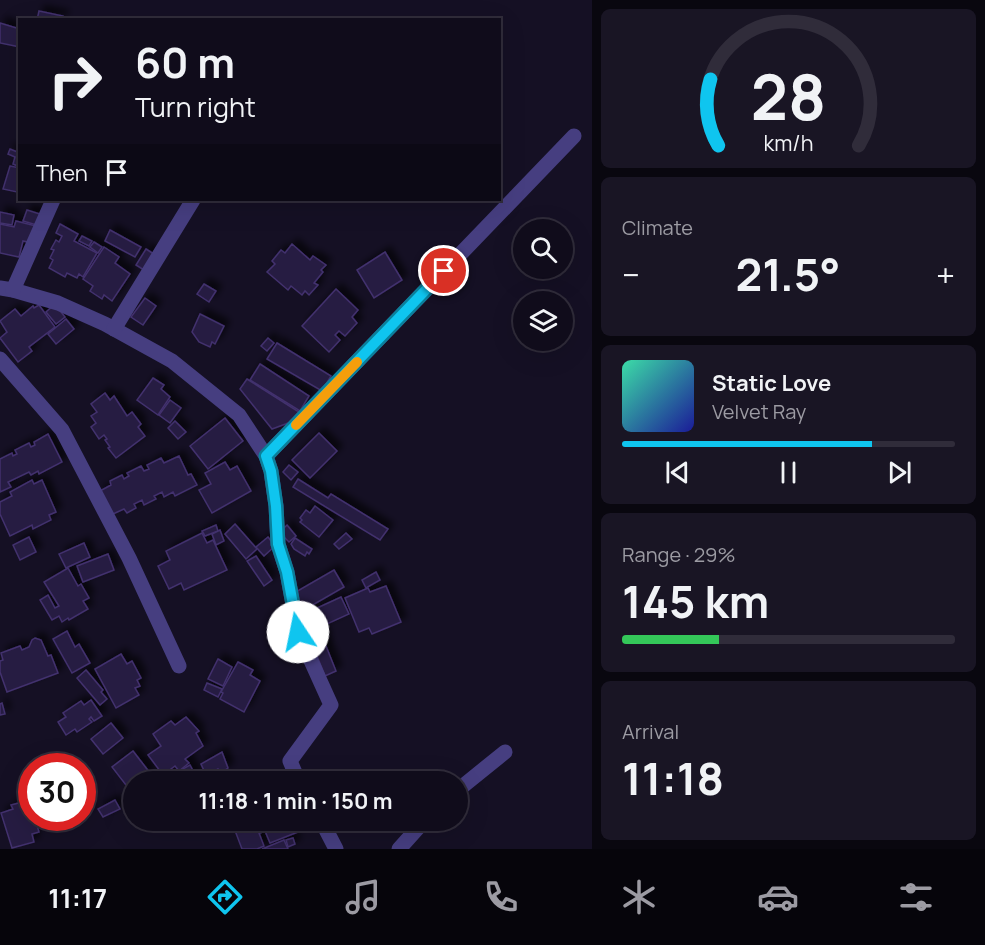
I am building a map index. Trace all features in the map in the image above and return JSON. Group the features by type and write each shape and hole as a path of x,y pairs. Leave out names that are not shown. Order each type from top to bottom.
{"street":[{"path":"266,456 574,136"},
{"path":"52,201 6,289 58,303 114,329 172,361 239,415 266,456 271,471 276,506 278,544 287,572 298,632 331,705 290,760 294,771"},
{"path":"114,329 192,201"},
{"path":"0,359 62,430 129,558 179,666"},
{"path":"468,782 505,752"},
{"path":"327,831 336,849"},
{"path":"399,849 415,831"}],"building":[{"path":"39,11 63,16 62,18 37,18"},
{"path":"0,23 18,28 18,47 0,43"},
{"path":"10,149 18,152 18,166 13,164 15,157 8,154"},
{"path":"10,166 18,168 17,192 3,189"},
{"path":"27,210 43,215 40,226 23,221"},
{"path":"0,212 14,215 12,225 0,223"},
{"path":"16,221 36,226 32,243 23,241 19,257 0,253 0,224 14,227"},
{"path":"60,224 78,234 74,241 97,253 83,277 79,274 77,278 67,273 65,277 49,268 53,260 50,258 54,250 51,249 56,240 59,242 62,236 56,233"},
{"path":"110,230 141,247 135,257 105,241"},
{"path":"82,236 92,241 89,246 79,241"},
{"path":"94,242 102,247 98,253 90,247"},
{"path":"292,244 310,260 313,256 326,265 314,283 318,285 309,295 305,291 302,295 291,286 288,290 267,272 275,264 272,261 281,250 285,253"},
{"path":"104,247 119,257 115,263 130,274 112,301 104,295 102,299 90,291 93,286 83,279"},
{"path":"146,249 157,256 147,272 136,265"},
{"path":"385,252 402,280 374,298 357,270"},
{"path":"204,284 216,291 209,302 197,294"},
{"path":"336,289 358,310 352,317 357,323 345,336 339,331 335,335 340,340 329,352 302,326"},
{"path":"145,298 156,306 143,325 131,317"},
{"path":"55,304 65,317 56,324 46,312"},
{"path":"39,305 55,327 29,347 32,351 18,362 0,338 7,332 0,321 15,309 21,316 33,306 34,308"},
{"path":"200,314 224,326 215,344 212,342 210,347 199,342 192,332"},
{"path":"66,319 74,329 56,344 48,334"},
{"path":"268,338 274,343 267,351 261,346"},
{"path":"277,343 331,376 322,391 267,359"},
{"path":"260,364 309,396 300,411 250,380"},
{"path":"153,378 164,385 161,389 170,397 158,415 137,400"},
{"path":"247,379 299,412 291,422 272,429 240,389"},
{"path":"105,393 110,400 114,396 127,416 132,412 141,424 138,427 145,436 116,458 108,448 110,447 104,435 99,439 91,427 96,423 91,416 97,412 91,404"},
{"path":"170,400 181,408 170,423 159,415"},
{"path":"225,418 243,441 208,469 190,446"},
{"path":"175,421 186,432 178,439 168,428"},
{"path":"319,433 337,451 310,478 292,460"},
{"path":"48,434 62,462 39,474 38,471 31,475 29,472 8,482 11,487 0,492 0,459 12,453 13,456 17,454 15,450 29,443 31,447 35,445 34,442"},
{"path":"179,456 188,475 191,474 197,485 175,496 173,492 164,497 162,492 154,496 156,499 144,505 142,500 134,504 136,508 127,513 124,509 113,514 98,492 111,485 110,481 122,475 124,479 129,476 127,473 141,466 144,471 149,469 147,465 161,458 164,463"},
{"path":"225,462 230,470 237,466 251,491 212,513 199,490 211,484 205,473"},
{"path":"289,465 298,472 291,480 283,472"},
{"path":"298,479 328,498 331,494 388,529 380,540 293,487"},
{"path":"32,480 34,484 42,480 56,512 49,515 51,520 33,529 32,525 10,536 0,514 0,502 12,496 10,492"},
{"path":"315,506 333,520 319,537 300,522 306,510 310,513"},
{"path":"235,524 257,549 246,559 225,534"},
{"path":"216,525 218,531 205,536 202,531"},
{"path":"287,525 296,536 289,542 283,536 283,529"},
{"path":"220,530 224,541 216,545 212,534"},
{"path":"202,533 207,543 213,540 227,570 184,590 181,583 169,589 158,566 170,560 166,551"},
{"path":"346,533 352,539 339,549 334,544"},
{"path":"29,537 36,552 20,560 13,545"},
{"path":"268,537 275,546 264,556 256,547"},
{"path":"295,538 312,549 309,554 307,552 305,556 294,549 291,544"},
{"path":"84,543 90,557 66,568 59,554"},
{"path":"108,554 114,570 83,582 77,566"},
{"path":"256,556 272,580 264,586 247,561"},
{"path":"68,568 78,586 81,584 89,598 83,601 88,609 69,620 68,618 62,622 59,616 52,620 40,600 48,595 55,608 59,606 44,582"},
{"path":"334,570 344,587 304,610 294,593"},
{"path":"376,572 380,580 366,588 362,580"},
{"path":"386,586 401,622 372,634 369,628 359,632 345,598 368,588 370,592"},
{"path":"341,597 349,614 316,629 313,621 305,624 302,615"},
{"path":"67,631 75,647 79,644 90,663 72,673 53,639"},
{"path":"320,631 336,671 325,676 309,636"},
{"path":"35,638 41,640 48,656 51,655 58,673 7,692 0,672 0,661 3,660 1,653 20,646 22,650 29,647"},
{"path":"121,654 127,664 132,661 141,678 137,680 140,686 135,688 139,695 116,708 95,669"},
{"path":"218,659 232,667 223,686 208,679"},
{"path":"238,662 253,670 250,675 260,681 244,712 220,699 223,693 221,692"},
{"path":"86,670 103,690 101,692 107,699 100,705 77,678"},
{"path":"207,683 222,689 218,697 204,690"},
{"path":"91,700 102,716 94,721 91,717 89,719 92,722 77,732 75,729 66,735 58,722 66,717 63,713 81,701 84,705"},
{"path":"2,703 5,714 0,715 0,704"},
{"path":"186,717 199,731 196,733 203,746 185,759 189,763 179,771 175,766 168,771 160,771 148,755 161,746 153,734 171,721 175,725"},
{"path":"111,723 123,738 103,754 91,739"},
{"path":"133,751 148,771 123,771 123,781 112,767"},
{"path":"222,752 228,768 224,771 218,769 204,771 201,764"},
{"path":"190,765 193,771 179,771"},
{"path":"115,800 120,809 103,817 98,809"},
{"path":"18,803 18,831 39,831 32,834 34,842 12,848 1,813 13,809 11,805"},
{"path":"235,831 258,831 264,846 257,849 242,849"},
{"path":"265,831 300,831 270,843"},
{"path":"293,838 295,844 288,847 286,840"},
{"path":"284,840 288,849 262,849"}],"slow traffic":[{"path":"296,425 357,362"}],"route":[{"path":"298,632 287,572 278,544 276,506 271,471 266,456 444,271"}]}
